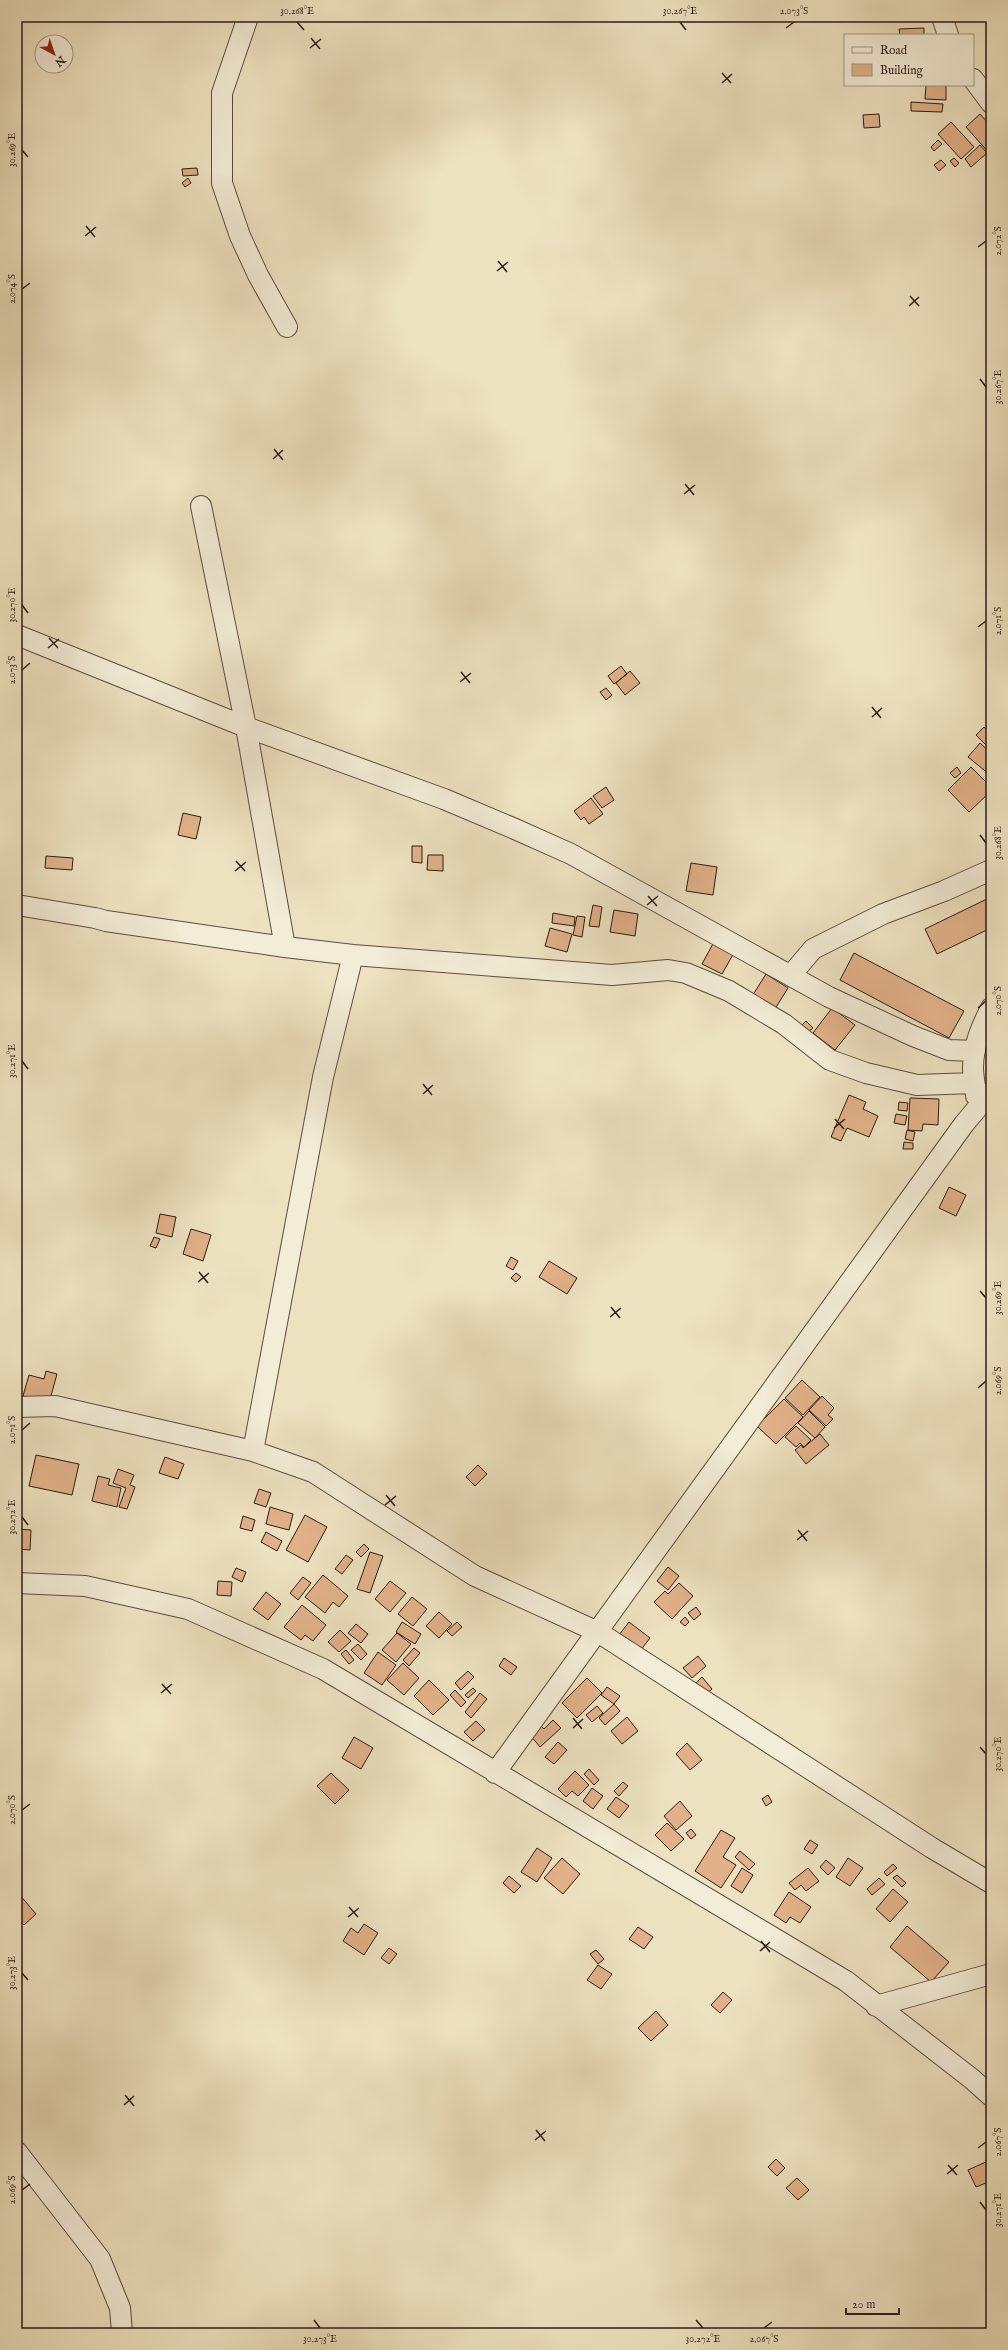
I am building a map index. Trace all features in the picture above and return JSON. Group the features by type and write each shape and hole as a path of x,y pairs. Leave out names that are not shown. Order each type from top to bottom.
{"street":[{"path":"248,17 222,93 222,183 240,236 258,275 287,327"},
{"path":"942,17 948,34"},
{"path":"974,80 991,103"},
{"path":"201,506 246,727 285,947"},
{"path":"17,635 246,727 444,798 557,848 829,997 913,1036 949,1050 975,1051"},
{"path":"790,975 813,949 883,914 944,891 991,870"},
{"path":"17,905 106,921 285,947 353,955 612,975 668,970 686,973 729,991 784,1024 830,1060 866,1073 917,1085 983,1087"},
{"path":"253,1451 323,1077 353,955"},
{"path":"495,1773 976,1108 983,1087 975,1051 980,1030 991,1008"},
{"path":"17,1407 55,1406 253,1451 313,1472 475,1576 598,1632 932,1848 991,1883"},
{"path":"17,1583 85,1586 188,1609 323,1669 846,1981 876,2006 972,2079 991,2096"},
{"path":"876,2006 991,1974"},
{"path":"17,2152 100,2259 120,2308 122,2333"}],"building":[{"path":"924,28 924,34 900,34 899,29"},
{"path":"926,86 946,86 946,100 925,99"},
{"path":"911,102 943,104 942,112 911,111"},
{"path":"879,114 880,127 864,128 863,115"},
{"path":"980,114 991,126 990,154 966,127"},
{"path":"951,122 974,147 961,159 938,134"},
{"path":"938,140 942,144 934,151 931,147"},
{"path":"980,145 987,153 971,167 965,159"},
{"path":"954,158 959,163 955,167 950,161"},
{"path":"941,160 946,165 939,171 934,165"},
{"path":"197,168 198,175 183,176 182,169"},
{"path":"188,178 191,183 185,187 182,183"},
{"path":"621,666 627,674 614,684 608,676"},
{"path":"630,671 640,683 625,695 616,683"},
{"path":"606,688 612,695 606,700 600,692"},
{"path":"991,726 991,750 976,735 984,727 987,730"},
{"path":"980,743 991,753 991,772 989,774 968,757"},
{"path":"957,767 961,773 955,778 950,773"},
{"path":"971,767 991,787 991,791 969,812 948,790"},
{"path":"606,787 614,800 602,808 593,796"},
{"path":"591,798 603,814 589,824 584,817 581,820 574,811"},
{"path":"183,813 201,817 196,839 178,835"},
{"path":"412,846 422,846 422,863 412,862"},
{"path":"428,855 443,855 443,871 427,870"},
{"path":"46,856 73,858 72,870 45,868"},
{"path":"691,863 717,867 713,895 686,891"},
{"path":"991,897 991,928 937,954 925,929"},
{"path":"593,905 602,907 599,927 589,926"},
{"path":"614,910 638,914 635,936 610,932"},
{"path":"553,913 575,917 574,926 552,923"},
{"path":"577,916 585,917 582,937 573,935"},
{"path":"550,928 572,934 567,952 545,946"},
{"path":"715,940 735,951 722,974 702,964"},
{"path":"854,953 964,1011 949,1038 840,980"},
{"path":"766,974 788,988 773,1012 751,998"},
{"path":"832,1008 855,1025 835,1050 813,1033"},
{"path":"806,1021 813,1028 808,1032 802,1025"},
{"path":"849,1095 866,1102 863,1109 878,1116 869,1137 847,1128 841,1141 831,1137"},
{"path":"910,1098 939,1099 938,1125 923,1124 922,1131 908,1130"},
{"path":"899,1102 908,1103 907,1111 898,1110"},
{"path":"896,1114 907,1116 905,1125 894,1123"},
{"path":"907,1130 915,1132 913,1141 905,1139"},
{"path":"904,1142 913,1143 913,1149 903,1149"},
{"path":"949,1187 966,1195 956,1216 939,1208"},
{"path":"160,1214 176,1217 172,1237 156,1233"},
{"path":"191,1229 211,1235 203,1261 183,1254"},
{"path":"154,1237 160,1239 156,1248 150,1246"},
{"path":"511,1257 518,1261 513,1270 506,1266"},
{"path":"549,1261 577,1278 567,1294 539,1277"},
{"path":"516,1273 521,1277 516,1282 511,1278"},
{"path":"46,1371 57,1374 49,1403 23,1396 29,1375 44,1379"},
{"path":"802,1380 820,1397 803,1415 785,1398"},
{"path":"822,1396 834,1408 828,1415 833,1419 826,1426 809,1410"},
{"path":"784,1399 803,1417 776,1444 757,1426"},
{"path":"809,1411 825,1427 815,1438 798,1423"},
{"path":"796,1426 811,1440 804,1447 800,1443 796,1447 785,1437"},
{"path":"820,1434 829,1445 806,1464 795,1450 801,1445 803,1448"},
{"path":"36,1455 79,1464 72,1495 29,1486"},
{"path":"165,1457 184,1464 178,1479 159,1473"},
{"path":"478,1465 487,1474 475,1486 466,1477"},
{"path":"118,1469 134,1475 130,1485 135,1487 127,1509 119,1507 126,1488 113,1483"},
{"path":"98,1476 110,1479 108,1485 121,1488 117,1507 92,1501"},
{"path":"259,1489 271,1493 266,1507 254,1503"},
{"path":"270,1507 293,1514 289,1530 266,1524"},
{"path":"305,1515 327,1527 308,1562 286,1550"},
{"path":"243,1516 255,1520 252,1531 240,1528"},
{"path":"18,1529 31,1530 30,1550 17,1549"},
{"path":"266,1532 282,1541 277,1551 261,1542"},
{"path":"364,1544 369,1549 361,1557 356,1552"},
{"path":"370,1552 383,1556 370,1593 357,1589"},
{"path":"346,1555 353,1560 342,1574 335,1569"},
{"path":"668,1567 679,1576 668,1590 657,1581"},
{"path":"236,1568 246,1572 242,1582 232,1577"},
{"path":"323,1575 348,1596 339,1607 333,1602 325,1613 305,1597"},
{"path":"303,1577 311,1583 298,1600 290,1593"},
{"path":"218,1581 232,1582 231,1596 217,1595"},
{"path":"390,1581 406,1593 390,1612 375,1599"},
{"path":"679,1583 693,1596 672,1619 654,1602 665,1591 668,1594"},
{"path":"266,1592 281,1604 268,1620 253,1609"},
{"path":"412,1597 427,1609 413,1626 398,1614"},
{"path":"302,1605 326,1625 313,1641 305,1635 301,1640 284,1627"},
{"path":"696,1607 701,1614 694,1620 688,1613"},
{"path":"439,1612 452,1624 439,1638 426,1626"},
{"path":"685,1617 689,1622 685,1626 680,1622"},
{"path":"402,1622 421,1634 415,1644 396,1632"},
{"path":"457,1622 462,1627 452,1636 447,1631"},
{"path":"629,1622 650,1638 640,1651 619,1635"},
{"path":"356,1624 368,1634 361,1643 348,1633"},
{"path":"340,1630 351,1641 339,1652 328,1642"},
{"path":"397,1633 411,1644 396,1662 382,1650"},
{"path":"358,1644 367,1654 361,1660 351,1650"},
{"path":"414,1648 420,1653 409,1666 403,1660"},
{"path":"346,1650 354,1660 349,1664 341,1654"},
{"path":"378,1652 396,1665 382,1685 364,1673"},
{"path":"698,1656 706,1666 692,1678 683,1668"},
{"path":"504,1658 517,1667 511,1675 499,1666"},
{"path":"403,1663 419,1678 404,1695 387,1680"},
{"path":"468,1671 474,1677 461,1690 455,1683"},
{"path":"702,1677 712,1689 706,1694 696,1683"},
{"path":"587,1678 602,1693 577,1718 562,1703"},
{"path":"429,1680 449,1700 433,1715 414,1696"},
{"path":"607,1687 620,1696 614,1704 601,1695"},
{"path":"473,1688 476,1691 468,1698 465,1695"},
{"path":"455,1690 466,1702 461,1707 450,1695"},
{"path":"480,1693 487,1699 471,1718 465,1712"},
{"path":"614,1704 620,1711 605,1725 599,1718"},
{"path":"597,1706 603,1713 592,1722 586,1715"},
{"path":"627,1717 638,1731 622,1744 611,1731"},
{"path":"553,1720 561,1728 540,1747 530,1735 540,1725 544,1729"},
{"path":"476,1721 485,1730 473,1741 464,1732"},
{"path":"354,1737 373,1748 361,1769 342,1758"},
{"path":"558,1742 567,1750 554,1764 545,1757"},
{"path":"687,1743 702,1760 690,1770 676,1754"},
{"path":"589,1769 599,1780 594,1785 584,1774"},
{"path":"575,1771 589,1785 578,1796 572,1791 566,1797 558,1789"},
{"path":"331,1773 349,1790 335,1804 317,1786"},
{"path":"623,1782 628,1786 619,1796 614,1791"},
{"path":"592,1788 603,1796 593,1809 583,1801"},
{"path":"768,1795 772,1802 766,1806 762,1799"},
{"path":"616,1797 629,1806 619,1818 607,1809"},
{"path":"680,1801 692,1816 676,1830 664,1816"},
{"path":"667,1823 684,1839 671,1851 655,1835"},
{"path":"691,1829 696,1835 691,1839 686,1833"},
{"path":"721,1830 735,1838 723,1857 736,1865 721,1888 695,1871"},
{"path":"810,1840 818,1845 812,1854 804,1849"},
{"path":"537,1848 552,1858 537,1882 521,1872"},
{"path":"740,1851 755,1864 749,1870 735,1857"},
{"path":"562,1858 580,1874 563,1894 544,1878"},
{"path":"848,1858 863,1868 850,1886 836,1877"},
{"path":"826,1860 835,1868 828,1875 820,1867"},
{"path":"893,1864 897,1868 887,1876 884,1872"},
{"path":"742,1868 753,1875 742,1893 731,1886"},
{"path":"808,1868 819,1881 806,1891 801,1885 795,1890 789,1883"},
{"path":"897,1875 906,1883 902,1887 893,1878"},
{"path":"509,1876 521,1886 514,1893 503,1883"},
{"path":"879,1878 885,1884 872,1895 867,1889"},
{"path":"893,1889 908,1902 890,1922 876,1909"},
{"path":"789,1892 811,1907 800,1923 790,1917 786,1923 774,1915"},
{"path":"19,1894 36,1914 24,1925 17,1917 17,1896"},
{"path":"364,1924 378,1933 364,1955 343,1941 351,1928 358,1933"},
{"path":"907,1926 949,1962 931,1982 890,1947"},
{"path":"638,1927 653,1937 644,1949 629,1939"},
{"path":"389,1948 397,1954 389,1964 381,1958"},
{"path":"596,1950 604,1959 598,1964 590,1954"},
{"path":"598,1965 612,1974 601,1989 587,1980"},
{"path":"723,1992 732,2000 720,2013 711,2005"},
{"path":"656,2011 668,2025 651,2041 638,2028"},
{"path":"776,2159 785,2168 777,2176 768,2167"},
{"path":"988,2161 991,2168 991,2181 976,2187 968,2170"},
{"path":"797,2178 809,2190 798,2200 786,2188"}]}
